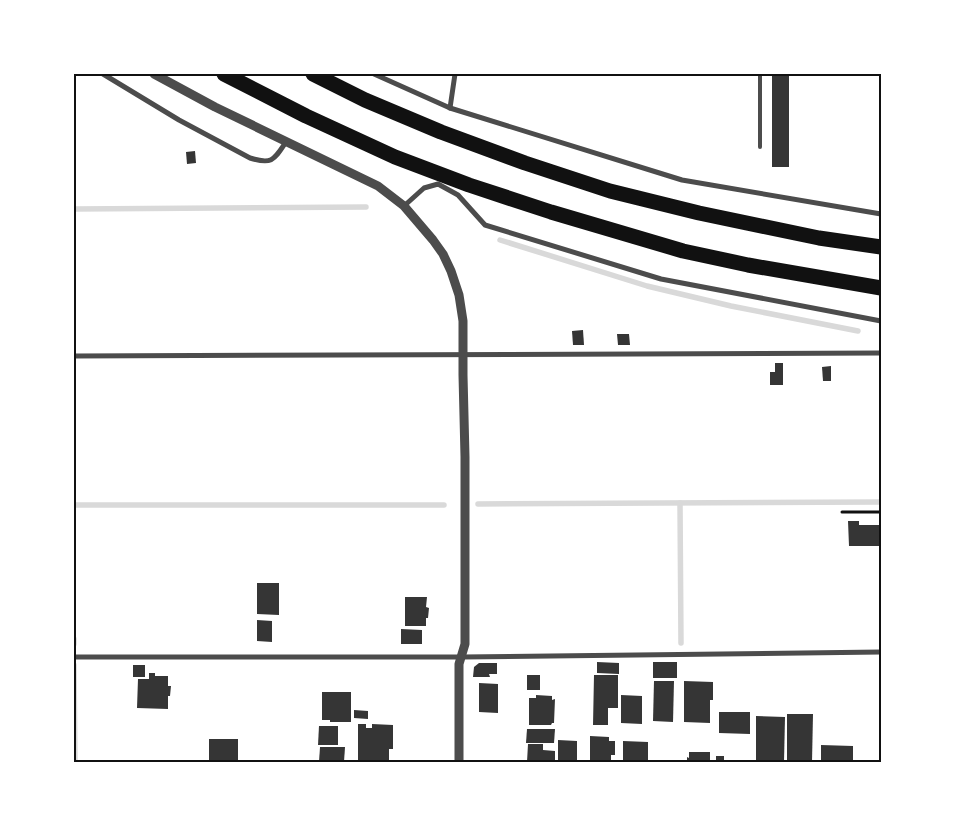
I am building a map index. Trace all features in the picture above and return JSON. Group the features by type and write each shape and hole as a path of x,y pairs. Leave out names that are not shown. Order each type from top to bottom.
{"highway":[{"path":"224,74 306,116 395,156 469,185 551,212 682,251 881,288"},
{"path":"313,74 365,100 441,132 525,163 610,191 699,213 820,238 881,247"}],"street":[{"path":"103,74 179,120 250,158 261,162 270,161 278,155 286,142"},
{"path":"154,74 215,107 378,186 404,206 433,240 443,254 451,271 460,295 464,355 465,644 459,664 459,762"},
{"path":"374,74 450,108 682,180 881,214"},
{"path":"450,108 455,74"},
{"path":"404,206 424,188 438,184 458,195 485,225 661,279 881,321"},
{"path":"74,356 881,353"},
{"path":"74,657 462,657 881,652"}],"lane":[{"path":"760,74 760,147"}],"path":[{"path":"842,512 881,512"}],"building":[{"path":"772,74 789,74 789,167 772,167"},
{"path":"195,151 196,163 187,164 186,152"},
{"path":"583,330 584,345 573,345 572,331"},
{"path":"617,334 629,334 630,345 618,345"},
{"path":"775,363 783,363 783,385 770,385 770,372 775,372"},
{"path":"831,366 831,381 823,381 822,367"},
{"path":"848,521 859,521 859,525 881,525 881,546 849,546"},
{"path":"257,583 279,583 279,615 257,614"},
{"path":"405,597 427,597 426,607 429,608 426,626 405,626"},
{"path":"257,620 272,621 272,642 257,641"},
{"path":"401,629 422,630 422,644 401,644"},
{"path":"597,662 619,663 619,674 597,673"},
{"path":"653,662 677,662 677,678 653,678"},
{"path":"479,663 497,663 497,674 489,674 490,677 473,677 474,667"},
{"path":"133,665 145,665 145,677 133,677"},
{"path":"149,673 155,673 155,676 168,676 168,686 171,686 170,696 168,696 168,709 137,708 138,679 149,679"},
{"path":"527,675 540,675 540,690 527,690"},
{"path":"594,675 618,675 618,708 608,708 608,725 593,725"},
{"path":"654,681 674,681 673,722 653,721"},
{"path":"684,681 713,682 713,700 710,700 710,723 684,722"},
{"path":"479,683 498,684 498,713 479,712"},
{"path":"322,692 351,692 351,722 322,720"},
{"path":"536,695 552,696 552,700 555,699 554,723 551,725 529,725 529,698 536,698"},
{"path":"621,695 642,696 642,724 621,723"},
{"path":"354,710 368,711 368,719 354,718"},
{"path":"719,712 750,712 750,734 719,733"},
{"path":"787,714 813,714 812,762 787,762"},
{"path":"756,716 785,717 784,762 756,762"},
{"path":"358,724 366,724 366,728 372,728 372,724 393,725 393,749 389,749 389,762 358,762"},
{"path":"319,726 338,726 338,745 318,745"},
{"path":"527,729 555,729 554,743 526,743"},
{"path":"590,736 609,737 609,741 615,741 615,755 611,755 611,762 590,762"},
{"path":"209,739 238,739 238,762 209,762"},
{"path":"558,740 577,741 577,762 558,762"},
{"path":"623,741 648,742 648,762 623,762"},
{"path":"528,744 543,744 543,750 555,751 555,762 527,762"},
{"path":"821,745 853,746 853,762 821,762"},
{"path":"320,747 345,747 344,762 319,762"},
{"path":"689,752 710,752 710,762 687,762"},
{"path":"716,756 724,756 724,760 740,760 740,762 716,762"}],"waterway":[{"path":"74,209 366,207"},
{"path":"500,240 647,286 731,306 858,331"},
{"path":"478,504 881,502"},
{"path":"680,503 681,643"},
{"path":"74,505 444,505"},
{"path":"74,639 74,644"},
{"path":"74,665 75,762"}]}
